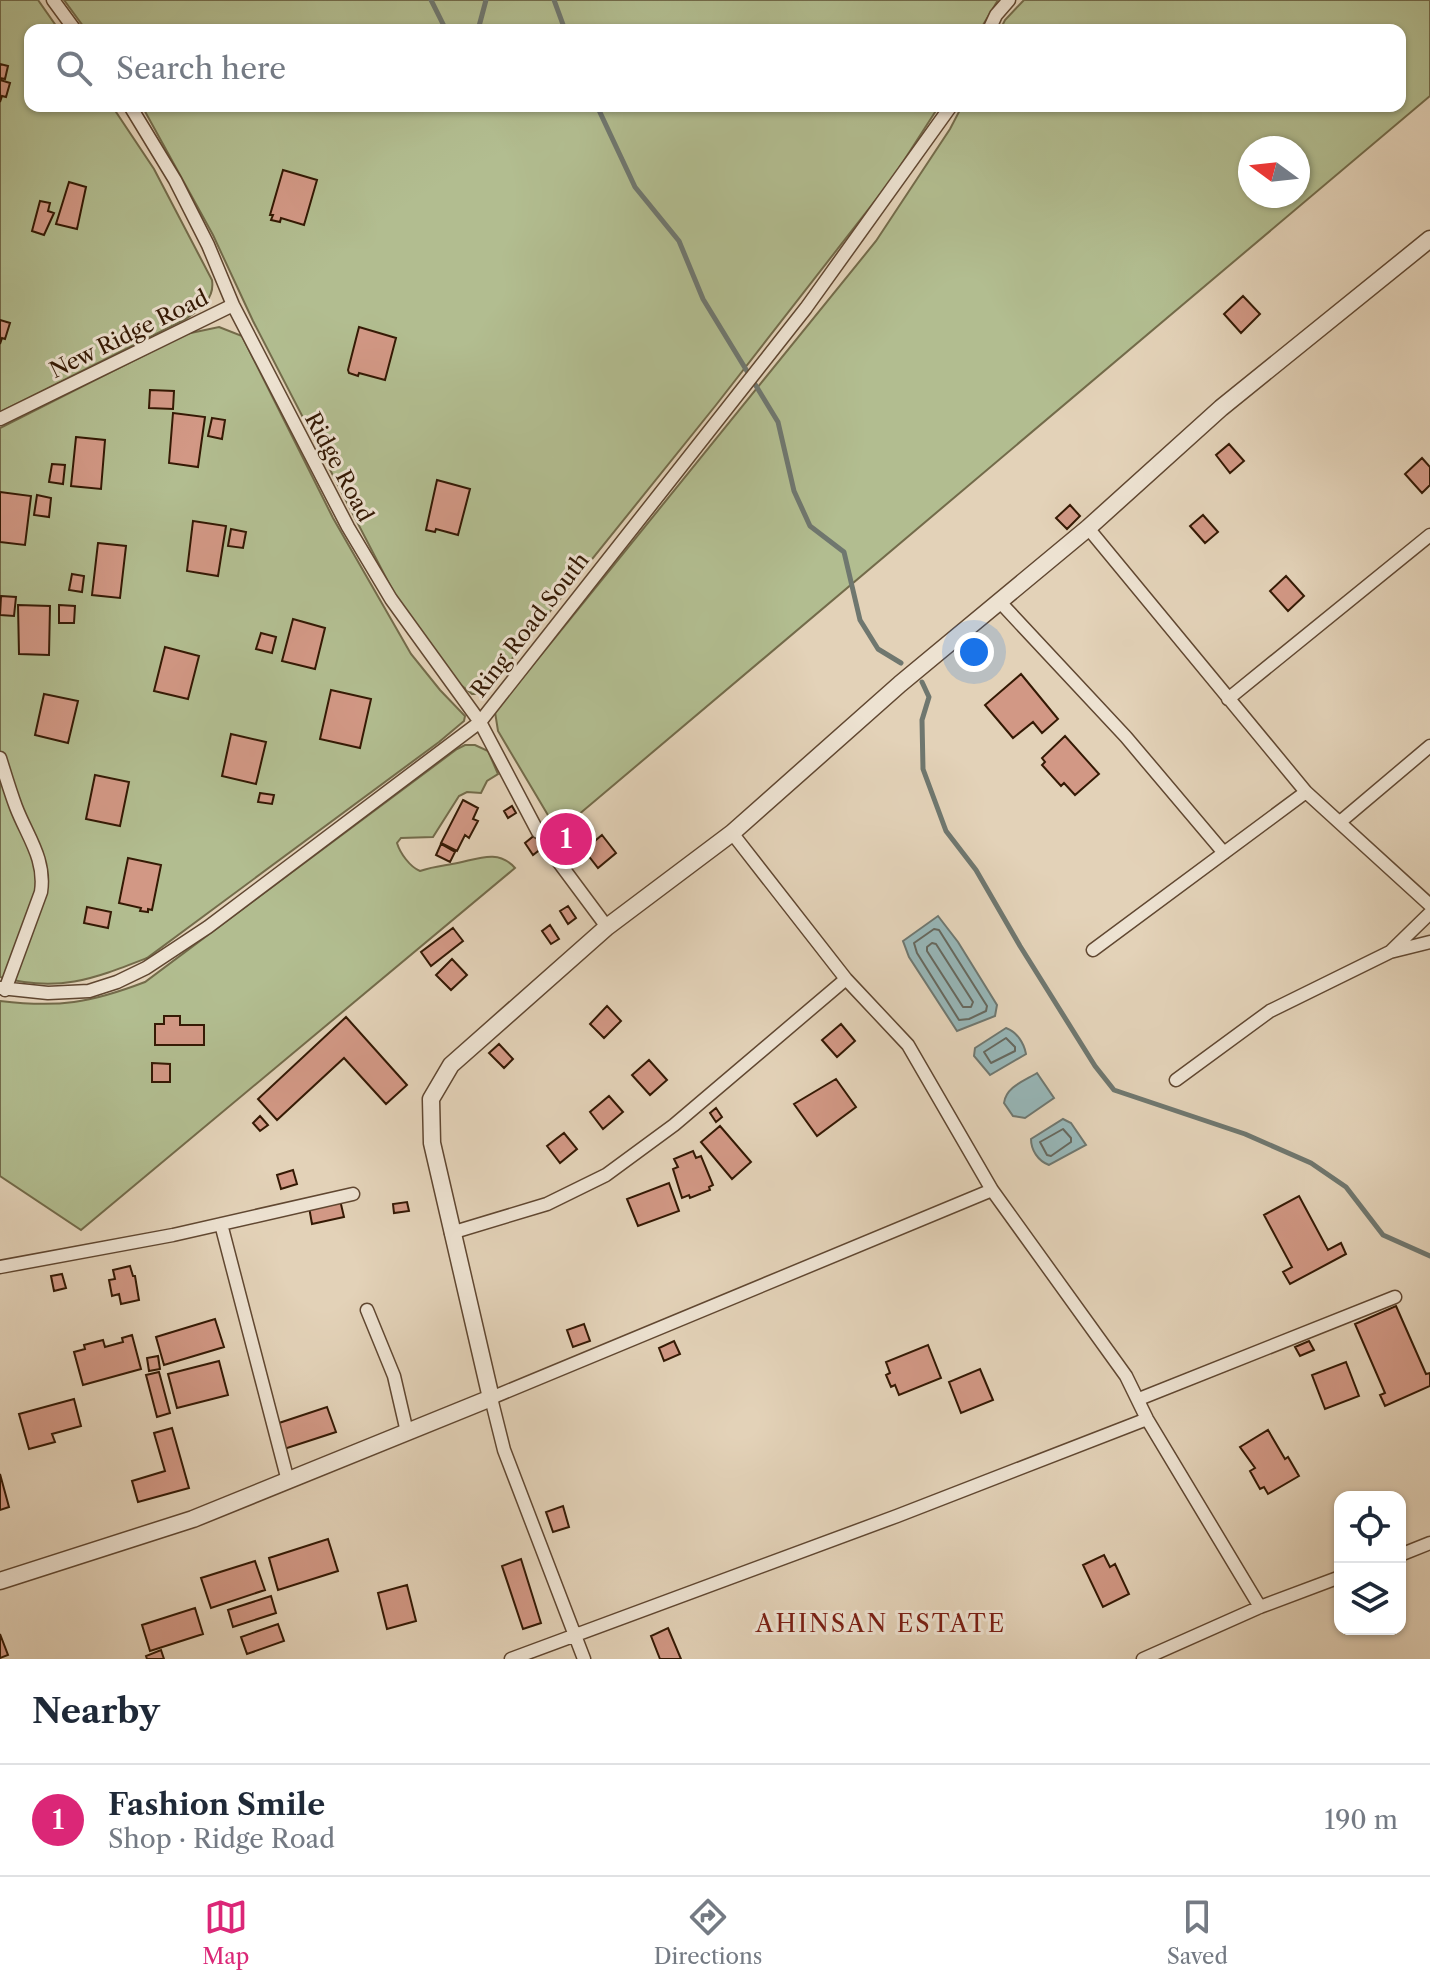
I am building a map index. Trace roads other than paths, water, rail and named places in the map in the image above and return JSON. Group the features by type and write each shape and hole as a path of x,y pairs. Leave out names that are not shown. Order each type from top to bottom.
{"street":[{"path":"53,0 71,24"},
{"path":"992,24 1009,0"},
{"name":"Ridge Road","path":"134,112 208,245 233,305 307,452 384,589 480,722 538,832"},
{"name":"Ring Road South","path":"3,989 48,993 89,991 146,968 208,927 480,722 806,308 947,112"},
{"path":"584,1659 504,1450 432,1143 431,1099 436,1086 451,1065 607,927 732,833 900,684 1088,528 1221,408 1430,239"},
{"name":"New Ridge Road","path":"0,419 233,305"},
{"path":"1088,528 1306,792 1430,905"},
{"path":"1228,699 1430,535"},
{"path":"999,601 1126,737 1224,853"},
{"path":"1340,822 1430,746"},
{"path":"0,758 16,807 40,858 43,877 41,892 3,989"},
{"path":"1093,950 1306,792"},
{"path":"732,833 846,979 908,1045 992,1190 1126,1376 1147,1419 1260,1607"},
{"path":"546,845 607,927"},
{"path":"1390,952 1430,913"},
{"path":"1176,1080 1270,1011 1390,952 1430,942"},
{"path":"451,1233 547,1204 606,1175 674,1125 846,979"},
{"path":"0,1581 193,1519 992,1190"},
{"path":"0,1267 173,1235 353,1194"},
{"path":"221,1224 288,1481"},
{"path":"1139,1399 1395,1297"},
{"path":"367,1310 394,1376 407,1432"},
{"path":"511,1659 911,1511 1147,1419"},
{"path":"1406,1553 1430,1543"},
{"path":"1143,1659 1260,1607 1334,1579"}],"water":[{"path":"938,916 997,1005 995,1016 957,1031 909,957 903,941"},
{"path":"1006,1028 1019,1038 1026,1054 990,1075 974,1056 975,1048"},
{"path":"1037,1073 1054,1098 1025,1118 1013,1116 1004,1103 1005,1097 1016,1085"},
{"path":"1063,1119 1071,1123 1086,1145 1049,1165 1036,1155 1031,1139"}],"waterway":[{"path":"431,0 443,24"},
{"path":"480,24 486,0"},
{"path":"554,0 563,24"},
{"path":"600,112 635,187 679,241 703,299 778,422 794,491 810,526 844,552 860,620 878,649 901,663"},
{"path":"922,682 929,697 922,720 923,769 946,831 976,870 1095,1066 1114,1090 1245,1134 1311,1163 1346,1187 1383,1235 1430,1256"}],"place":[{"name":"Fashion Smile","path":"566,839"}],"district":[{"name":"AHINSAN ESTATE","path":"881,1623"}]}
